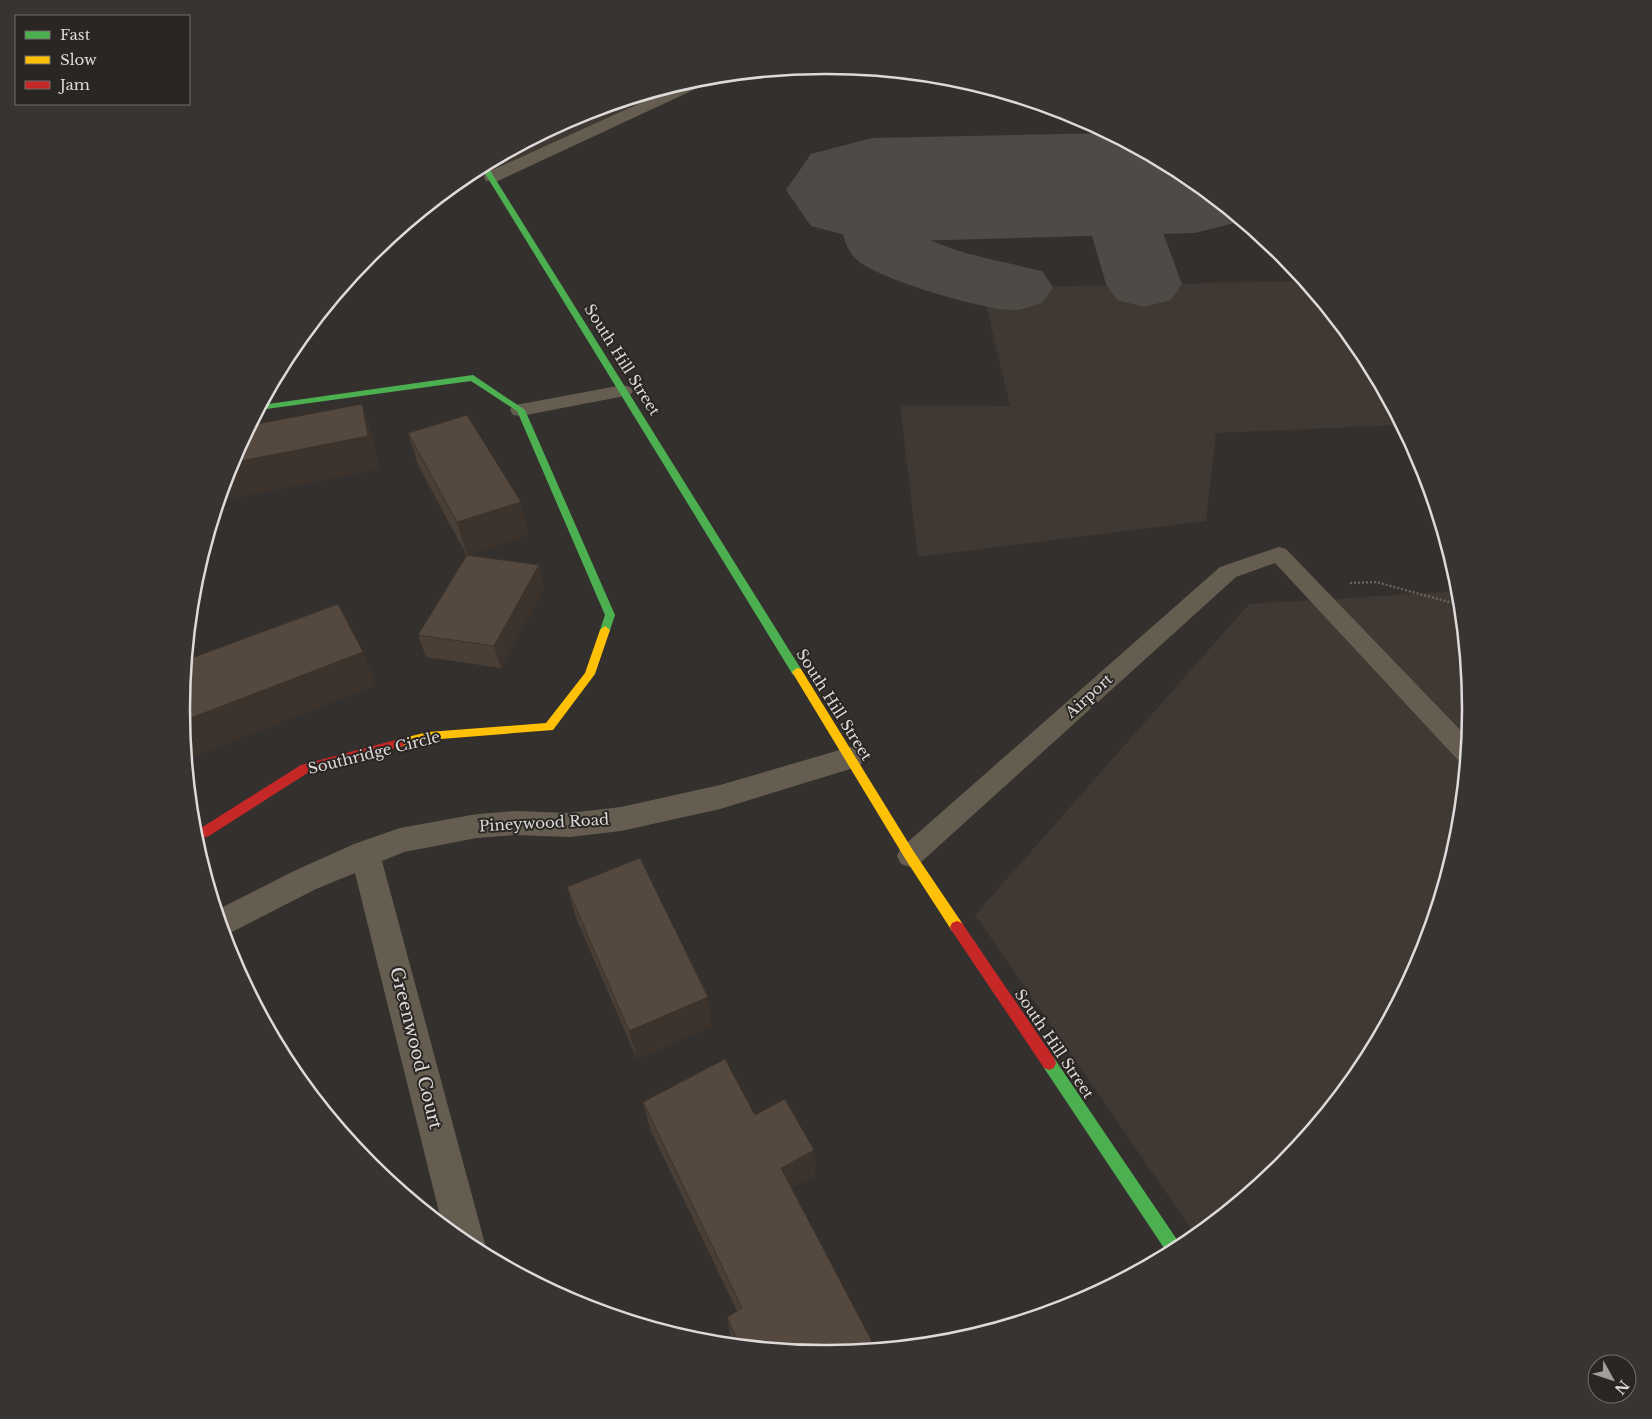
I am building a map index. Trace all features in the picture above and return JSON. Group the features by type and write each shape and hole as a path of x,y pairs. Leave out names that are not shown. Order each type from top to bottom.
{"main road":[{"name":"South Hill Street","path":"486,173 910,856 1171,1243"},
{"path":"267,407 473,378 521,410"},
{"name":"Southridge Circle","path":"202,833 305,768 428,736 549,727 590,674 610,615 521,410"}],"street":[{"path":"507,160 671,93"},
{"path":"521,410 623,391"},
{"name":"Pineywood Road","path":"226,920 305,880 365,853 400,840 477,826 515,823 569,825 621,819 720,797 850,758"},
{"name":"Greenwood Court","path":"365,853 463,1231"}],"lane":[{"name":"Airport","path":"910,856 1228,572 1279,554 1307,584"},
{"path":"1307,584 1460,746"}],"path":[{"path":"1307,584 1376,582 1453,603"}],"shaded area":[{"path":"688,89 475,180 545,139 583,122 622,107"},
{"path":"1296,281 1330,322 1355,356 1395,425 1216,433 1206,521 918,557 900,405 1010,406 982,288"},
{"path":"1451,591 1460,668 1462,710 1460,751 1450,834 1428,914 1396,991 1377,1027 1355,1063 1304,1129 1276,1159 1245,1187 1191,1229 975,915 1249,604"}],"building":[{"path":"362,404 368,436 241,461 258,424"},
{"path":"467,415 521,502 457,522 408,433"},
{"path":"467,555 539,565 494,646 418,635"},
{"path":"338,604 363,652 190,718 193,657"},
{"path":"640,858 708,997 629,1031 567,887"},
{"path":"725,1059 755,1115 785,1099 814,1150 781,1168 873,1344 784,1344 737,1339 727,1317 742,1308 643,1102"}],"taxiway":[{"path":"1111,184 1144,284"},
{"path":"872,190 882,244 915,262 931,268 962,277 1015,287"}],"runway":[{"path":"872,190 1181,182"}],"traffic: fast":[{"path":"487,172 797,672"},
{"path":"267,407 473,378 521,410 610,615 605,630"},
{"path":"1049,1063 1171,1243"}],"traffic: slow":[{"path":"399,743 428,736 549,727 590,674 605,630"},
{"path":"797,672 910,856 957,927"}],"traffic: jam":[{"path":"202,833 305,768 399,743"},
{"path":"957,927 1049,1063"}]}
